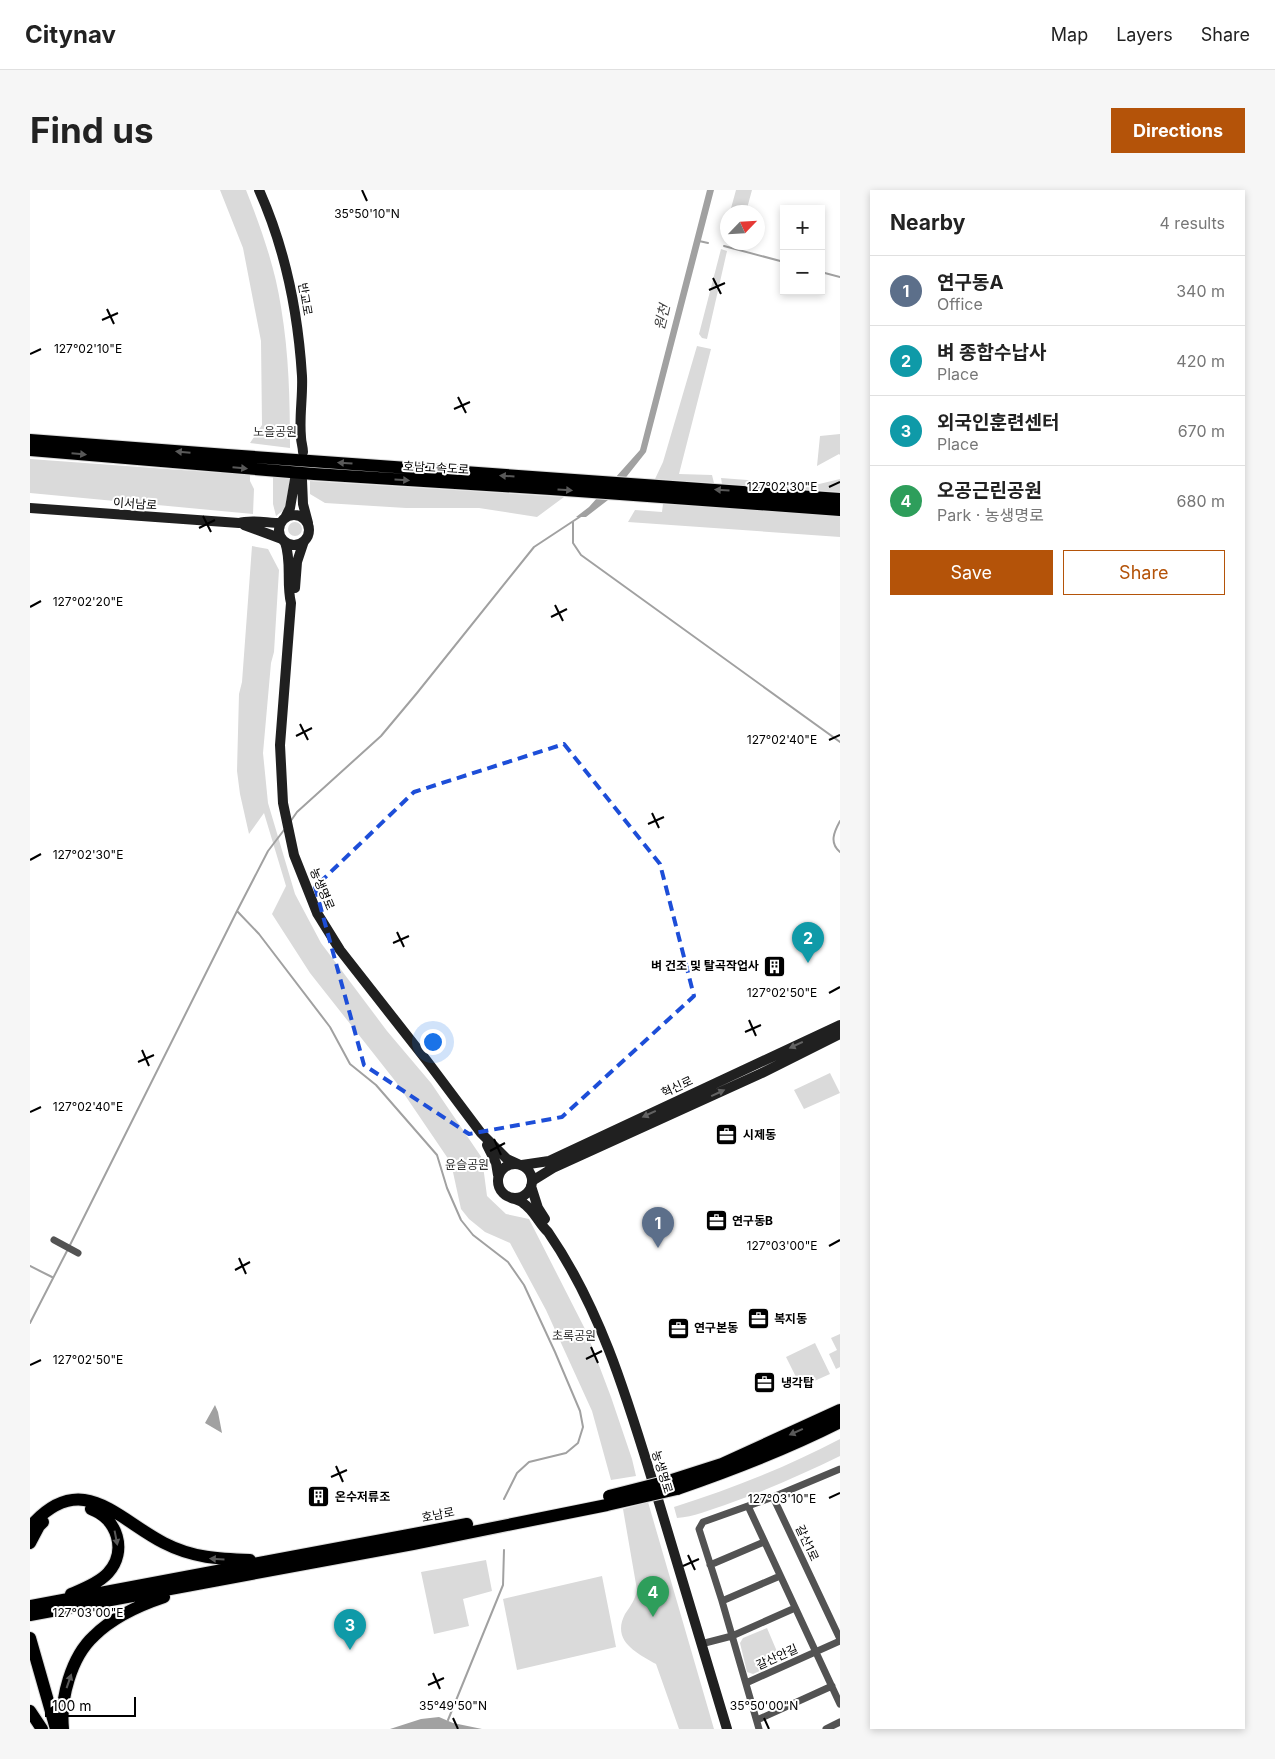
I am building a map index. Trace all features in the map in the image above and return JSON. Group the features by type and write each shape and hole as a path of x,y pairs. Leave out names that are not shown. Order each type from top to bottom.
{"highway":[{"name":"호남고속도로","path":"30,440 840,499"},
{"name":"호남고속도로","path":"30,450 314,474 840,510"},
{"name":"호남로","path":"674,1485 840,1410"},
{"name":"호남로","path":"30,1615 210,1582 674,1485 736,1469 803,1442 840,1422"},
{"name":"호남로","path":"36,1605 607,1500"},
{"path":"30,1527 46,1510 58,1504 85,1501 101,1504 163,1543 187,1553 206,1558 262,1560 300,1556"},
{"path":"30,1543 39,1526 50,1516 62,1510 77,1507 93,1509 105,1516 113,1525 118,1541 117,1559 108,1573 85,1588 36,1605"},
{"path":"63,1729 66,1690 76,1661 93,1636 128,1611 154,1600 210,1582"},
{"path":"30,1638 56,1729"},
{"path":"30,1662 50,1729"},
{"path":"30,1711 42,1729"}],"main road":[{"name":"반교로","path":"259,190 268,209 283,254 299,340 302,376 300,452"},
{"path":"283,520 290,508 299,480 302,504 308,524"},
{"name":"이서남로","path":"30,508 239,523 283,541"},
{"path":"283,520 291,515 300,516 308,524"},
{"name":"이서남로","path":"239,523 245,521 266,523 283,520"},
{"name":"농생명로","path":"283,520 279,528 289,560 288,593 290,603 280,745 284,803 294,856 317,913 340,950 481,1133 507,1159 529,1172 538,1208 546,1222 548,1232"},
{"name":"농생명로","path":"290,603 294,594 297,562 304,541 309,534 308,524"},
{"path":"283,541 293,545 298,545 304,541"},
{"name":"혁신로","path":"520,1165 549,1161 840,1025"},
{"name":"혁신로","path":"531,1183 553,1168 753,1077 840,1034"},
{"name":"농생명로","path":"481,1133 496,1163 498,1181 502,1192 523,1203 548,1232 578,1281 600,1328 618,1372 727,1729"},
{"path":"498,1175 505,1166 520,1165"},
{"path":"511,1198 517,1198 525,1194 531,1183"}],"street":[{"path":"54,1240 78,1253"},
{"path":"748,1506 840,1469"},
{"name":"갈산1로","path":"773,1497 840,1640"},
{"name":"갈산안길","path":"759,1729 699,1529 703,1522 748,1506 840,1704"},
{"path":"710,1565 764,1542"},
{"path":"722,1601 780,1576"},
{"path":"701,1644 732,1636 795,1608"},
{"path":"816,1652 840,1640"},
{"name":"갈산안길","path":"746,1683 816,1652"},
{"path":"757,1720 832,1686"},
{"path":"826,1729 840,1722"}],"highlighted area":[{"path":"564,744 660,864 694,996 562,1117 469,1134 364,1065 315,887 414,792"}],"green space":[{"name":"노을공원","path":"220,190 246,190 271,262 286,342 290,448 250,443 262,425 261,341 243,248"},
{"path":"736,190 752,190 748,205 732,205"},
{"path":"721,250 724,250 727,251 707,339 702,338 699,334"},
{"path":"697,346 711,349 679,474 712,475 714,483 655,479 663,462"},
{"path":"840,434 840,455 817,466 820,436"},
{"path":"30,459 250,475 250,481 254,489 253,514 30,493"},
{"path":"273,476 290,479 285,509 276,516 273,504"},
{"path":"721,478 815,485 840,479 840,492 722,484"},
{"path":"310,481 564,497 537,517 479,508 406,508 325,503 310,494"},
{"path":"663,504 840,516 840,537 628,522 635,510 662,512"},
{"path":"292,522 298,522 302,529 298,536 292,536 288,532 288,526"},
{"name":"윤슬공원","path":"252,546 268,549 279,570 274,652 271,663 263,753 268,803 295,894 321,943 387,1031 431,1083 482,1158 487,1196 506,1214 529,1219 586,1331 611,1397 636,1476 611,1480 592,1411 546,1310 510,1243 485,1232 469,1219 461,1209 451,1163 396,1082 310,973 272,914 286,886 264,813 249,834 237,771 239,694 242,682"},
{"path":"830,1073 840,1093 804,1109 794,1090"},
{"path":"840,1334 840,1367 836,1369 829,1354 837,1350 831,1338"},
{"path":"815,1343 830,1374 801,1387 786,1357"},
{"path":"840,1439 840,1456 740,1500 695,1515 677,1518 674,1507 758,1477"},
{"path":"648,1502 714,1729 679,1729 656,1664 628,1645 621,1632 625,1614 637,1590 623,1509"},
{"path":"486,1560 492,1591 463,1599 469,1626 434,1634 421,1572"},
{"path":"602,1576 616,1647 517,1670 503,1599"},
{"path":"767,1628 781,1661 753,1674 747,1672 740,1643 743,1638"}],"shaded area":[{"path":"707,190 714,190 646,452 608,500 586,517 576,517 589,507 640,450"},
{"path":"215,1405 218,1412 222,1433 205,1423"},
{"path":"439,1717 453,1723 482,1729 390,1729 421,1719"}],"waterway":[{"path":"699,241 708,243"},
{"path":"739,250 780,261"},
{"path":"825,273 840,277"},
{"path":"290,822 297,812 381,736 534,547 581,516"},
{"path":"573,522 573,543 581,555 840,742"},
{"path":"840,821 834,833 835,845 840,852"},
{"path":"70,1245 237,911 268,851 284,830"},
{"path":"237,911 259,934 330,1027 350,1064 376,1085 437,1155 447,1188 461,1220 473,1235 508,1262 524,1285 555,1352 580,1411 583,1427 578,1443 566,1453 529,1462 517,1473 504,1499"},
{"path":"30,1323 68,1249"},
{"path":"30,1266 52,1277"},
{"path":"448,1720 503,1585 504,1550"}],"place":[{"name":"벼 종합수납사","path":"808,963"},
{"name":"벼 건조 및 탈곡작업사","path":"775,966"},
{"name":"시제동","path":"727,1135"},
{"name":"연구동B","path":"716,1221"},
{"name":"연구동A","path":"658,1248"},
{"name":"복지동","path":"758,1319"},
{"name":"연구본동","path":"678,1328"},
{"name":"냉각탑","path":"765,1383"},
{"name":"온수저류조","path":"319,1497"},
{"name":"오공근린공원","path":"653,1617"},
{"name":"외국인훈련센터","path":"350,1650"}],"water label":[{"name":"원천","path":"662,317"}],"park label":[{"name":"초록공원","path":"574,1336"}]}
